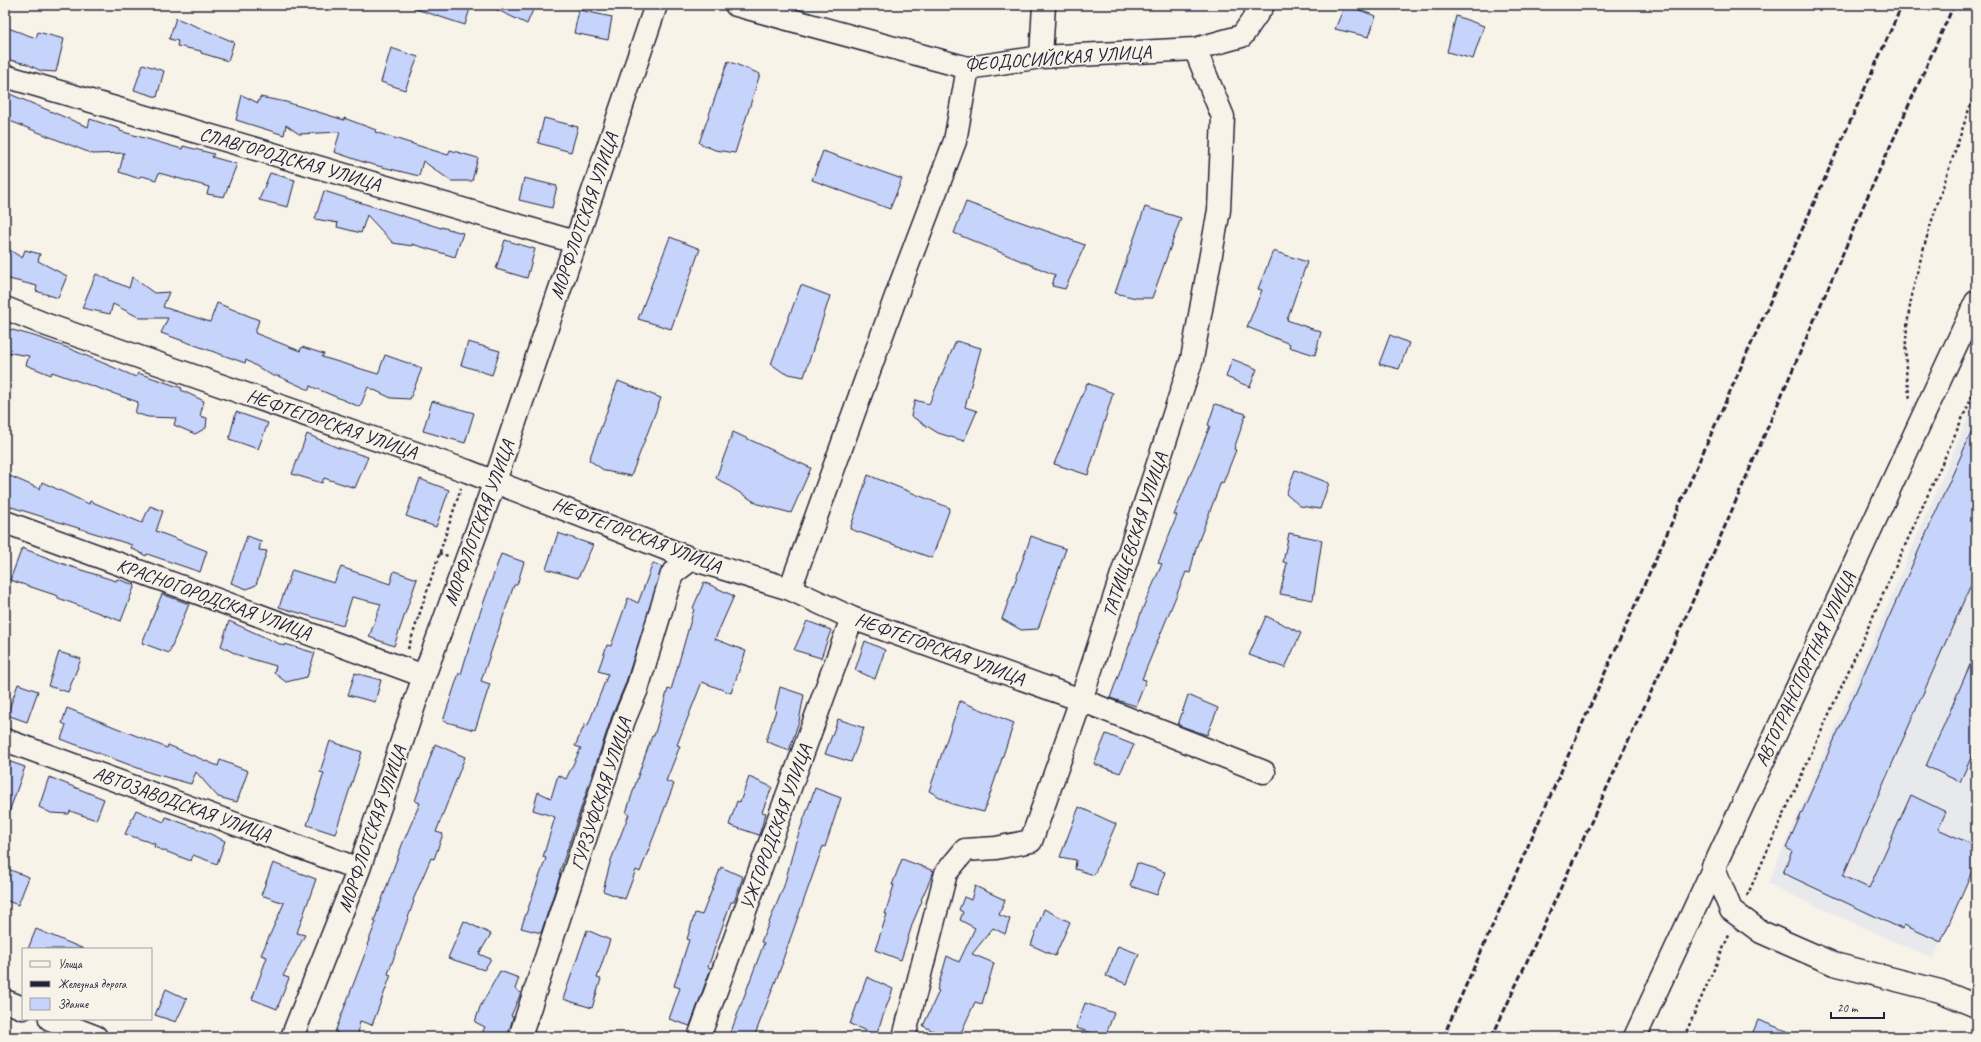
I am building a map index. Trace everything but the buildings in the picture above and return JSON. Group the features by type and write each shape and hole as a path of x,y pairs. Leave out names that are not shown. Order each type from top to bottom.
{"street":[{"name":"МОРФЛОТСКАЯ УЛИЦА","path":"292,1037 347,903 359,869 424,676 495,481 656,5"},
{"name":"ФЕОДОСИЙСКАЯ УЛИЦА","path":"736,5 968,68 1041,57 1195,49"},
{"path":"1041,57 1044,5"},
{"path":"1195,49 1242,36 1263,5"},
{"name":"ТАТИЩЕВСКАЯ УЛИЦА","path":"904,1037 946,873 965,850 996,848 1031,841 1081,700 1192,359 1219,210 1223,117 1195,49"},
{"path":"790,589 899,288 955,141 968,68"},
{"name":"СЛАВГОРОДСКАЯ УЛИЦА","path":"5,76 575,242"},
{"name":"АВТОТРАНСПОРТНАЯ УЛИЦА","path":"1635,1037 1713,866 1976,302"},
{"name":"НЕФТЕГОРСКАЯ УЛИЦА","path":"5,308 47,325 495,481 692,559 790,589 852,618 1081,700 1264,772"},
{"name":"КРАСНОГОРОДСКАЯ УЛИЦА","path":"5,522 424,676"},
{"name":"ГУРЗУФСКАЯ УЛИЦА","path":"520,1037 624,720 637,689 672,574 692,559"},
{"name":"УЖГОРОДСКАЯ УЛИЦА","path":"699,1037 852,618"},
{"name":"АВТОЗАВОДСКАЯ УЛИЦА","path":"5,740 359,869"},
{"path":"1713,866 1731,910 1761,932 1834,964 1940,991 1976,1006"},
{"path":"5,1001 22,1008"},
{"path":"53,1020 96,1037"}],"path":[{"path":"1910,401 1905,378 1906,330 1917,271 1976,88"},
{"path":"1684,1037 1976,388"},
{"path":"401,668 467,471"}],"shaded area":[{"path":"1976,399 1976,862 1933,959 1768,884"}],"railway":[{"path":"1443,1037 1902,5"},
{"path":"1492,1037 1687,614 1866,200 1954,5"}]}
